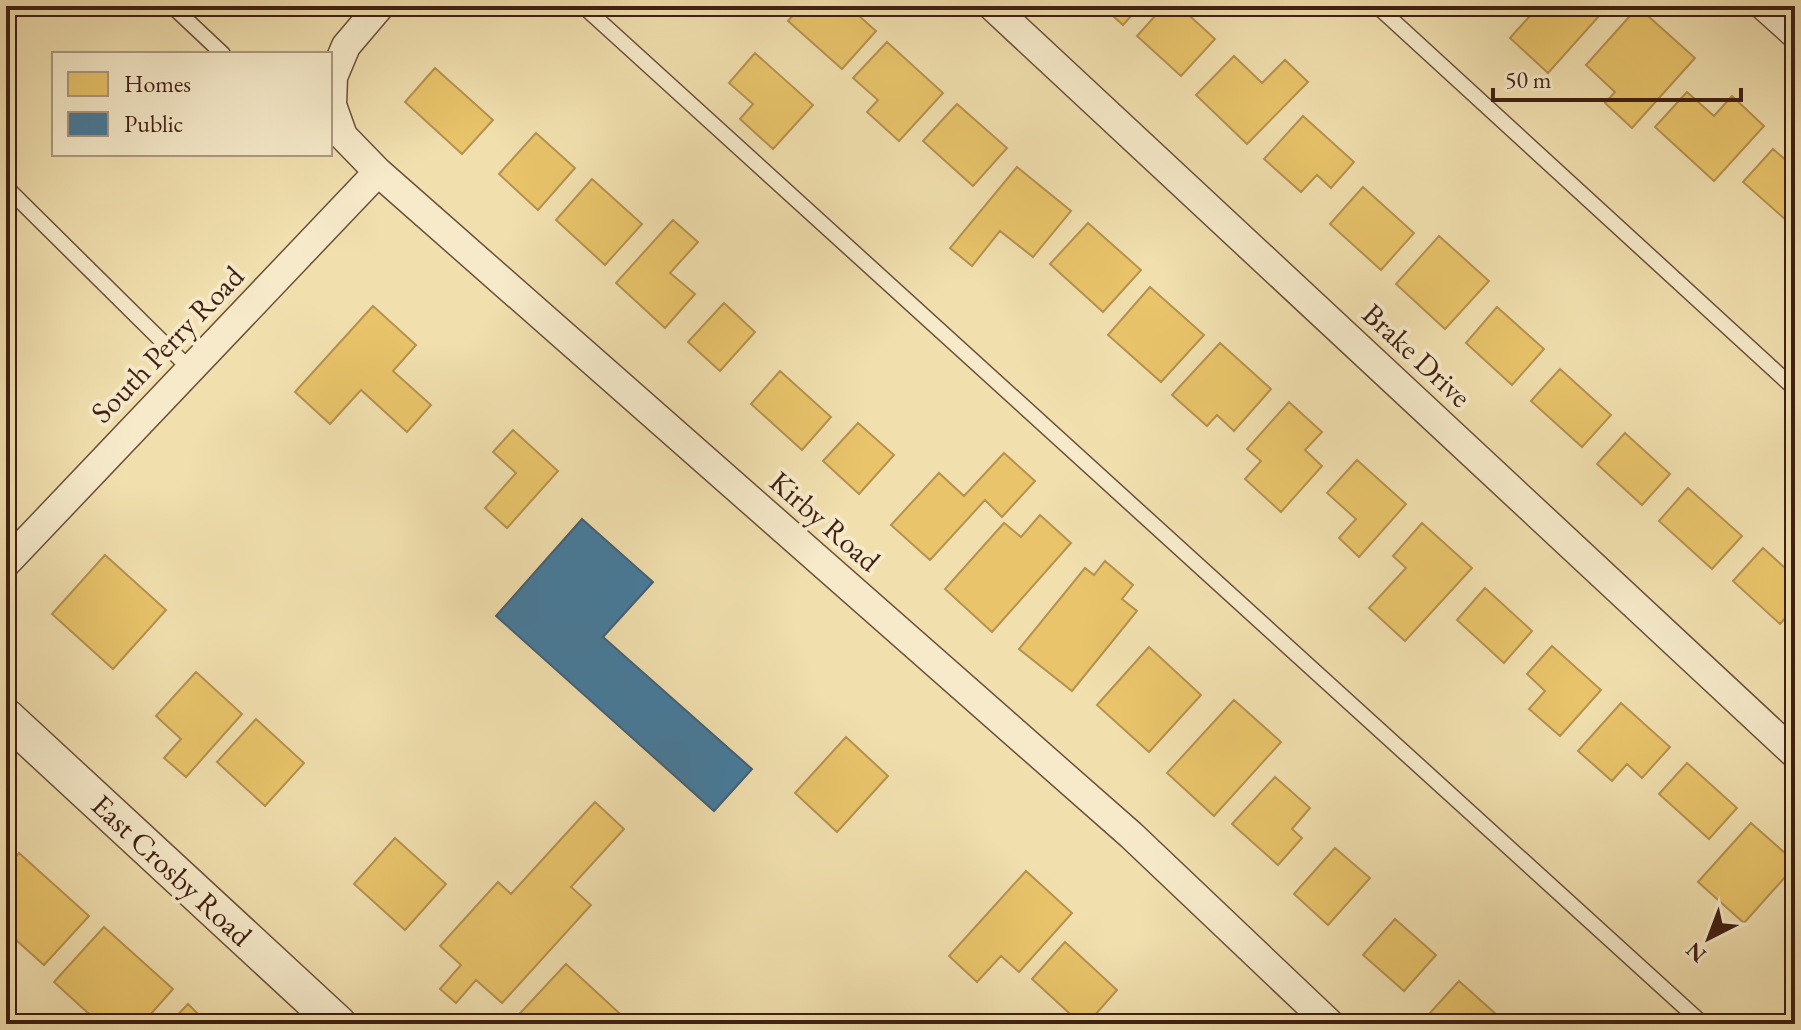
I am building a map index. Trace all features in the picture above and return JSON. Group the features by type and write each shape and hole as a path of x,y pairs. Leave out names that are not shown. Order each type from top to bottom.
{"street":[{"name":"Kirby Road","path":"380,6 346,46 332,77 332,105 343,136 378,172 1119,825 1330,1024"},
{"name":"Brake Drive","path":"992,6 1795,754"},
{"path":"1764,6 1795,34"},
{"name":"South Perry Road","path":"6,563 378,172"},
{"name":"East Crosby Road","path":"6,717 338,1024"}],"lane":[{"path":"172,6 221,52"},
{"path":"583,6 1703,1024"},
{"path":"1377,6 1795,389"},
{"path":"6,187 190,369"}],"building: Homes":[{"path":"801,6 848,6 876,31 842,69 788,21"},
{"path":"1102,6 1140,6 1123,25"},
{"path":"1164,6 1179,6 1215,39 1181,76 1137,36"},
{"path":"1539,6 1608,6 1548,73 1510,38"},
{"path":"1638,7 1695,58 1632,128 1605,103 1615,92 1586,65"},
{"path":"887,42 943,93 899,141 867,112 878,100 853,78"},
{"path":"755,53 813,105 773,149 740,119 753,104 729,83"},
{"path":"1234,56 1262,83 1285,60 1308,82 1247,144 1196,95"},
{"path":"435,68 493,120 462,154 405,102"},
{"path":"1687,92 1714,116 1732,96 1764,126 1714,181 1655,127"},
{"path":"957,104 1007,148 973,186 923,141"},
{"path":"1303,116 1354,162 1331,188 1317,175 1301,192 1264,159"},
{"path":"536,133 575,168 538,210 499,174"},
{"path":"1773,149 1795,168 1795,228 1743,182"},
{"path":"1017,167 1071,211 1033,257 1000,231 972,266 950,248"},
{"path":"592,179 642,224 605,265 556,220"},
{"path":"1363,187 1414,233 1381,270 1330,224"},
{"path":"673,220 698,242 670,273 695,294 665,328 616,283"},
{"path":"1088,223 1141,270 1103,312 1050,264"},
{"path":"1439,236 1489,281 1445,329 1396,284"},
{"path":"1150,287 1204,335 1161,382 1108,335"},
{"path":"724,303 755,332 720,371 688,342"},
{"path":"373,306 416,345 393,371 431,405 407,432 361,390 330,424 295,392"},
{"path":"1497,307 1544,349 1512,385 1466,343"},
{"path":"1220,343 1271,389 1234,431 1217,415 1207,426 1172,395"},
{"path":"1560,369 1611,415 1582,447 1531,401"},
{"path":"780,371 831,417 802,450 751,404"},
{"path":"1289,402 1322,432 1305,450 1322,466 1281,512 1245,479 1261,461 1247,449"},
{"path":"858,423 894,455 859,494 823,461"},
{"path":"513,430 558,471 507,528 485,508 516,473 493,452"},
{"path":"1625,433 1670,474 1642,505 1597,464"},
{"path":"1004,453 1035,481 1002,517 985,500 930,560 891,525 939,473 964,496"},
{"path":"1357,460 1406,504 1359,557 1339,538 1356,519 1327,493"},
{"path":"1688,488 1742,536 1712,569 1659,521"},
{"path":"1040,515 1071,543 992,632 945,589 1004,523 1021,537"},
{"path":"1422,523 1472,568 1405,641 1369,608 1406,568 1393,556"},
{"path":"1763,548 1795,577 1795,607 1780,624 1733,581"},
{"path":"105,555 166,610 113,669 52,614"},
{"path":"1105,561 1133,585 1122,599 1137,611 1072,691 1019,649 1085,568 1094,575"},
{"path":"1485,588 1532,631 1504,663 1457,620"},
{"path":"1552,646 1601,690 1560,736 1529,709 1545,691 1527,674"},
{"path":"1149,647 1201,695 1149,752 1097,705"},
{"path":"196,672 242,714 186,777 164,758 181,739 156,716"},
{"path":"1234,700 1281,742 1214,816 1167,773"},
{"path":"1621,703 1670,747 1642,778 1627,764 1612,781 1578,751"},
{"path":"256,719 304,763 265,806 217,762"},
{"path":"846,737 888,776 837,832 795,793"},
{"path":"1687,763 1737,808 1709,839 1659,794"},
{"path":"1275,777 1310,808 1292,829 1302,838 1278,865 1232,824"},
{"path":"595,802 624,829 571,887 591,905 502,1003 476,980 456,1003 440,989 461,965 440,946 498,882 511,894"},
{"path":"1751,823 1795,862 1795,866 1744,923 1698,882"},
{"path":"395,838 446,884 405,930 354,884"},
{"path":"1335,848 1370,878 1328,925 1294,894"},
{"path":"19,853 89,916 44,965 6,931 6,868"},
{"path":"1026,871 1072,913 1019,972 1001,956 977,982 949,956"},
{"path":"1395,919 1436,955 1404,991 1363,955"},
{"path":"104,927 173,989 142,1024 100,1024 54,982"},
{"path":"1065,942 1117,990 1087,1024 1081,1024 1032,979"},
{"path":"566,964 631,1024 510,1024"},
{"path":"1459,981 1507,1024 1442,1024 1430,1013"},
{"path":"188,1004 208,1024 169,1024"}],"building: Public":[{"path":"582,519 653,582 603,637 752,769 714,811 496,616"}]}
